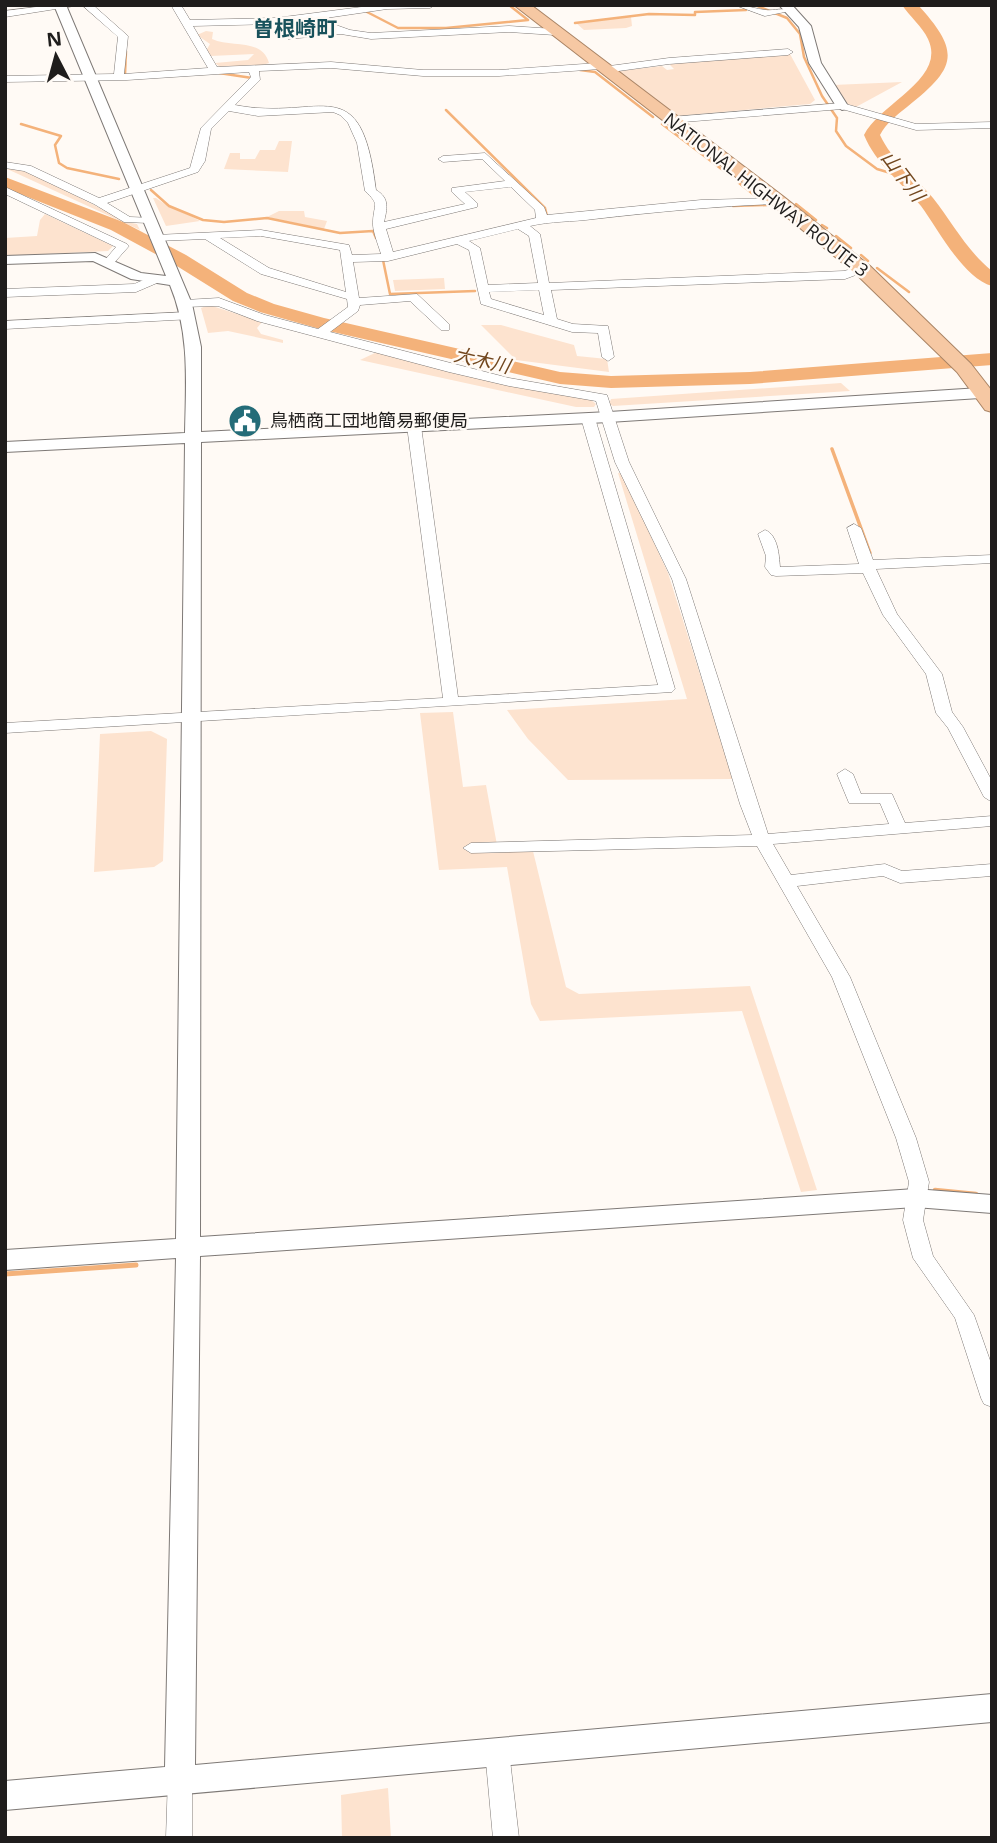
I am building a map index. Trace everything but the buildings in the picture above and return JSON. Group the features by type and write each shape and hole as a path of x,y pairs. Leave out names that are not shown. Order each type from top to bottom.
{"highway":[{"name":"NATIONAL HIGHWAY ROUTE 3","path":"521,5 778,201 863,270 947,350 986,399"}],"street":[{"path":"5,14 76,5"},
{"path":"88,5 123,36 119,77"},
{"path":"176,5 214,70"},
{"path":"187,23 276,21 355,13 387,6 430,5"},
{"path":"740,5 786,9 805,26 815,63 842,106"},
{"path":"61,6 137,188 156,238 165,275 187,310 194,347 188,1248 179,1838"},
{"path":"306,18 340,31 371,36 509,29 555,32"},
{"path":"276,21 288,36 340,31"},
{"path":"5,79 119,77 331,65 423,73 499,73 601,68 788,52"},
{"path":"98,202 194,170 198,166 202,135 256,78 254,70"},
{"path":"671,120 842,106 899,124 931,128 992,125"},
{"path":"227,107 247,113 334,110 344,113 356,130 363,148 371,191 379,196 382,206 379,227 388,257"},
{"path":"443,159 485,156 540,209 541,220"},
{"path":"5,165 27,168 98,202 128,220 149,220"},
{"path":"379,227 473,205 456,190 512,184"},
{"path":"5,190 123,246 110,261"},
{"path":"5,200 23,199"},
{"path":"348,260 388,257 541,220 701,203 778,201"},
{"path":"520,225 534,234 551,321"},
{"path":"156,238 261,233 345,247 354,308 322,333"},
{"path":"206,236 264,271 353,300 413,297 445,327"},
{"path":"459,240 474,248 483,299 488,303 572,328 604,329 608,357"},
{"path":"5,260 95,257 110,261 136,276 165,275"},
{"path":"482,289 845,275 863,270"},
{"path":"5,293 136,288 165,275"},
{"path":"5,325 187,310 219,302 261,318 509,382 602,398 622,462 679,579 748,804 762,840 841,977 906,1138 919,1182 913,1220 923,1258 964,1315 992,1398"},
{"path":"5,447 986,399"},
{"path":"5,727 667,689 588,418"},
{"path":"414,426 451,701"},
{"path":"854,528 890,615 933,674 944,713 955,727 992,797"},
{"path":"765,534 773,556 772,567 776,572 992,559"},
{"path":"845,774 855,799 886,797 899,828"},
{"path":"471,848 762,840 992,821"},
{"path":"788,881 885,870 900,877 992,870"},
{"path":"5,1260 915,1198 992,1204"},
{"path":"5,1796 992,1707"},
{"path":"497,1751 506,1838"}],"shaded area":[{"path":"631,17 632,26 626,28 584,30 576,23"},
{"path":"206,31 213,32 212,39 220,42 260,50 269,63 256,67 220,67 215,63 248,60 254,54 211,56 206,51 210,44 197,35"},
{"path":"790,54 815,100 810,104 678,116 619,71 662,66 667,70 674,69 670,65 673,62"},
{"path":"902,82 856,107 847,104 833,85"},
{"path":"279,141 292,141 288,172 224,169 230,153 240,153 240,159 255,159 260,150 275,150"},
{"path":"5,168 31,172 127,222 137,224 140,230"},
{"path":"153,198 156,198 200,221 166,226"},
{"path":"279,211 304,211 305,217 327,221 324,229 267,217"},
{"path":"45,214 113,246 108,251 5,256 5,238 37,236 40,220"},
{"path":"444,278 445,289 395,291 393,280"},
{"path":"209,305 262,322 257,328 261,334 283,340 283,343 228,331 208,333 201,308"},
{"path":"481,325 501,325 574,345 577,356 607,359 609,372 516,360"},
{"path":"377,352 590,399 596,404 594,407 576,407 360,360"},
{"path":"841,383 850,391 613,406 609,404 611,399"},
{"path":"618,473 622,473 668,573 733,779 568,780 528,739 507,710 687,699"},
{"path":"453,712 463,787 486,785 497,845 532,847 566,987 579,994 750,986 817,1190 801,1192 742,1011 540,1021 531,1004 507,867 439,870 420,713"},
{"path":"151,731 167,739 163,861 154,867 94,872 100,734"},
{"path":"388,1788 391,1838 342,1838 341,1795"}],"waterway":[{"path":"367,12 398,28 446,28 528,20 509,5"},
{"path":"755,5 787,18 800,34 804,57 822,96 837,118 836,131 846,146 877,169 904,177"},
{"name":"山下川","path":"909,5 935,37 940,49 940,60 936,71 927,82 883,120 872,135 886,158 927,202 960,249 992,280"},
{"path":"575,23 649,14 695,15 695,12 746,10"},
{"path":"125,75 126,51"},
{"path":"580,70 595,72 653,117"},
{"path":"219,73 252,78"},
{"path":"446,110 545,208 547,216"},
{"path":"21,124 61,136 55,145 59,163 67,168 119,179"},
{"path":"662,124 728,174"},
{"name":"大木川","path":"5,182 117,226 179,259 240,297 267,308 320,323 560,378 611,382 750,378 992,359"},
{"path":"739,183 762,201"},
{"path":"151,190 169,206 203,220 224,222 267,218 340,233 373,231 376,238"},
{"path":"796,204 816,220"},
{"path":"733,206 768,205"},
{"path":"822,225 827,228"},
{"path":"836,236 851,248"},
{"path":"861,255 868,261"},
{"path":"383,260 390,294 475,291"},
{"path":"877,268 909,292"},
{"path":"832,449 870,553"},
{"path":"935,1190 976,1194"},
{"path":"5,1274 136,1265"}],"place":[{"name":"鳥栖商工団地簡易郵便局","path":"245,421"}],"district":[{"name":"曽根崎町","path":"295,29"}]}
